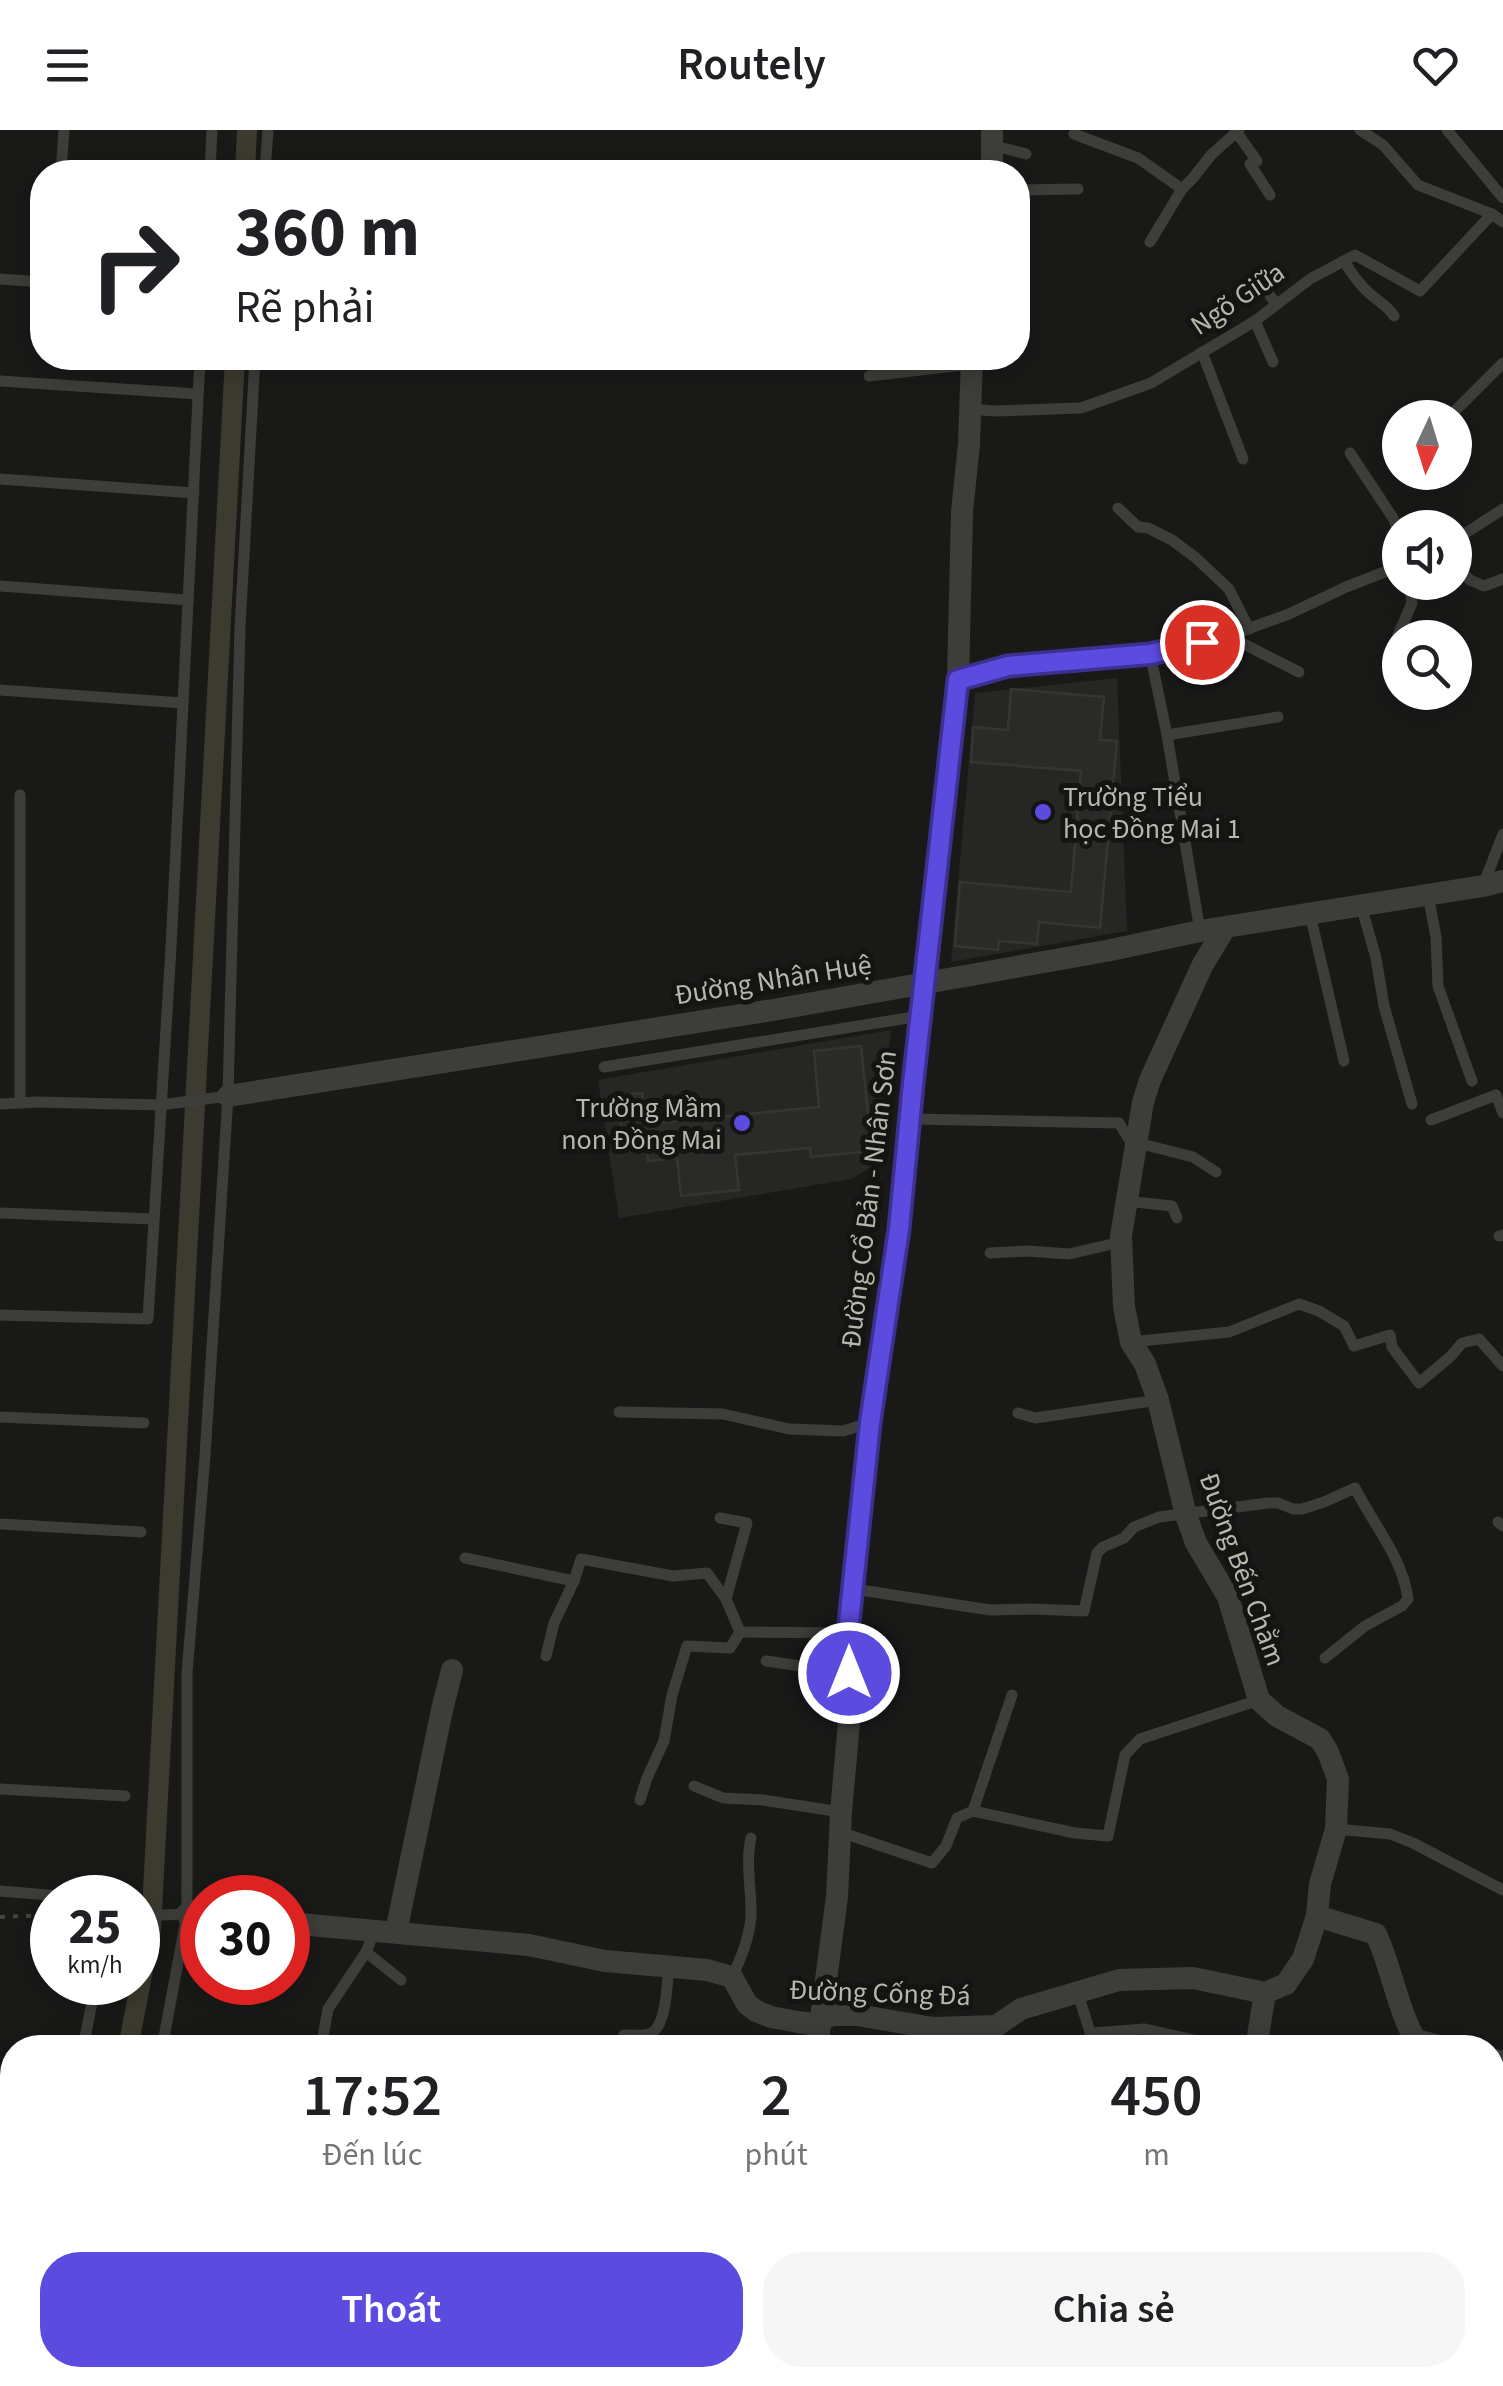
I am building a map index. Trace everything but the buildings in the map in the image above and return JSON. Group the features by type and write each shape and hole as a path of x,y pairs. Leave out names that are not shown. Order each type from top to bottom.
{"street":[{"name":"Đường Cổ Bản - Nhân Sơn","path":"818,2035 838,1897 850,1711 848,1632 870,1423 899,1229 958,680 962,512 972,370"},
{"name":"Đường Nhân Huệ","path":"228,1096 774,1010 1200,931 1497,886"},
{"name":"Đường Bến Chằm","path":"1225,928 1203,964 1142,1102 1121,1242 1124,1307 1131,1342 1145,1364 1158,1400 1186,1515 1196,1543 1228,1598 1259,1700 1277,1716 1320,1738 1338,1780 1336,1830 1320,1884 1317,1916"},
{"path":"379,1938 452,1670"},
{"path":"1258,2035 1266,1993 1286,1984 1303,1959 1317,1916 1376,1934 1413,2035"},
{"path":"310,1927 379,1938 529,1945 606,1961 707,1970 732,1978"},
{"name":"Đường Cống Đá","path":"732,1978 747,2004 771,2017 812,2024 832,2015 857,2015 984,2035"},
{"name":"Đường Cống Đá","path":"1000,2035 1021,2010 1119,1980 1194,1978 1266,1993"}],"lane":[{"path":"61,160 64,130"},
{"path":"211,160 212,130"},
{"path":"267,160 268,130"},
{"path":"1360,130 1382,145 1418,185 1498,218 1420,292 1355,254 1344,260 1351,274 1394,316"},
{"path":"1447,130 1503,198"},
{"path":"1150,242 1182,189 1210,155 1238,131 1257,161 1250,164 1270,195"},
{"path":"1074,134 1138,158 1182,189"},
{"path":"991,138 1026,154"},
{"path":"1030,190 1078,189"},
{"name":"Ngõ Giữa","path":"971,408 1081,408 1151,383 1344,260"},
{"path":"1257,278 1276,304"},
{"path":"0,279 30,281"},
{"path":"1254,320 1273,362"},
{"path":"1202,352 1242,460"},
{"path":"1466,400 1503,363"},
{"path":"0,1315 148,1319 199,370"},
{"path":"194,1875 187,1672 228,1096 240,627 254,370"},
{"path":"869,376 910,370"},
{"path":"0,381 198,394"},
{"path":"1350,453 1387,510"},
{"path":"0,479 194,493"},
{"path":"1118,508 1138,527 1172,540 1196,558 1229,589 1249,629"},
{"path":"1472,529 1503,510"},
{"path":"958,680 1008,666 1150,654 1228,636 1382,573"},
{"path":"1472,581 1484,586 1503,580"},
{"path":"0,586 188,600"},
{"path":"1228,636 1299,672"},
{"path":"1150,654 1200,931"},
{"path":"0,690 183,703"},
{"path":"1166,735 1278,717"},
{"path":"20,795 20,1103"},
{"path":"1497,886 1503,834"},
{"path":"1428,895 1436,938 1438,986 1472,1081"},
{"path":"1362,905 1384,1006 1412,1104"},
{"path":"1310,914 1344,1061"},
{"path":"774,1010 778,1040"},
{"path":"604,1067 920,1016"},
{"path":"1430,1120 1496,1095 1503,1113"},
{"path":"0,1104 160,1104 228,1096"},
{"path":"909,1118 1119,1122 1130,1141 1193,1158 1216,1172"},
{"path":"1126,1201 1172,1206 1177,1218"},
{"path":"0,1214 154,1219"},
{"path":"990,1254 1069,1254 1121,1242"},
{"path":"1131,1342 1230,1332 1299,1304 1319,1310 1344,1326 1354,1346 1390,1335 1392,1347 1418,1383 1462,1343 1479,1339 1503,1366"},
{"path":"1018,1413 1035,1418 1158,1400"},
{"path":"619,1412 723,1414 790,1429 843,1431 870,1423"},
{"path":"0,1416 144,1423"},
{"path":"854,1589 990,1610 1084,1611 1094,1560 1100,1549 1124,1538 1134,1527 1159,1518 1240,1505 1268,1503 1302,1509 1355,1488 1397,1562 1408,1599 1364,1626 1326,1658"},
{"path":"720,1518 746,1522 726,1599"},
{"path":"0,1524 141,1532"},
{"path":"466,1558 574,1580"},
{"path":"546,1656 554,1623 581,1559 673,1576 707,1573 726,1599 740,1632"},
{"path":"740,1632 848,1632"},
{"path":"640,1800 664,1741 672,1695 687,1646 730,1648 740,1632"},
{"path":"766,1661 849,1673"},
{"path":"973,1811 1012,1695"},
{"path":"694,1786 723,1798 764,1800 840,1822 932,1863 946,1846 957,1818 973,1811 1075,1833 1108,1836 1125,1755 1140,1739 1259,1700"},
{"path":"0,1790 125,1796"},
{"path":"1336,1830 1390,1834 1503,1890"},
{"path":"732,1978 749,1932 751,1838"},
{"path":"0,1891 30,1894"},
{"path":"323,2035 328,2009 379,1938 401,1980"},
{"path":"624,2035 651,2034 659,2028 669,1966"},
{"path":"165,2035 180,1975"},
{"path":"1078,1994 1092,2033 1145,2030 1168,2035"},
{"path":"86,2035 91,2005"}],"path":[{"path":"0,1917 30,1916"}],"shaded area":[{"name":"Trường Tiểu học Đồng Mai 1","path":"1117,678 1127,931 951,962 975,693"},
{"name":"Trường Mầm non Đồng Mai","path":"891,1030 874,1166 851,1179 619,1218 598,1080"}],"waterway":[{"path":"246,160 247,130"},
{"path":"130,2035 151,1928 234,370"}],"place":[{"name":"Trường Tiểu học Đồng Mai 1","path":"1043,812"},
{"name":"Trường Mầm non Đồng Mai","path":"742,1123"}],"route":[{"path":"849,1673 848,1632 870,1423 899,1229 958,680 1008,666 1150,654 1202,642"}]}
